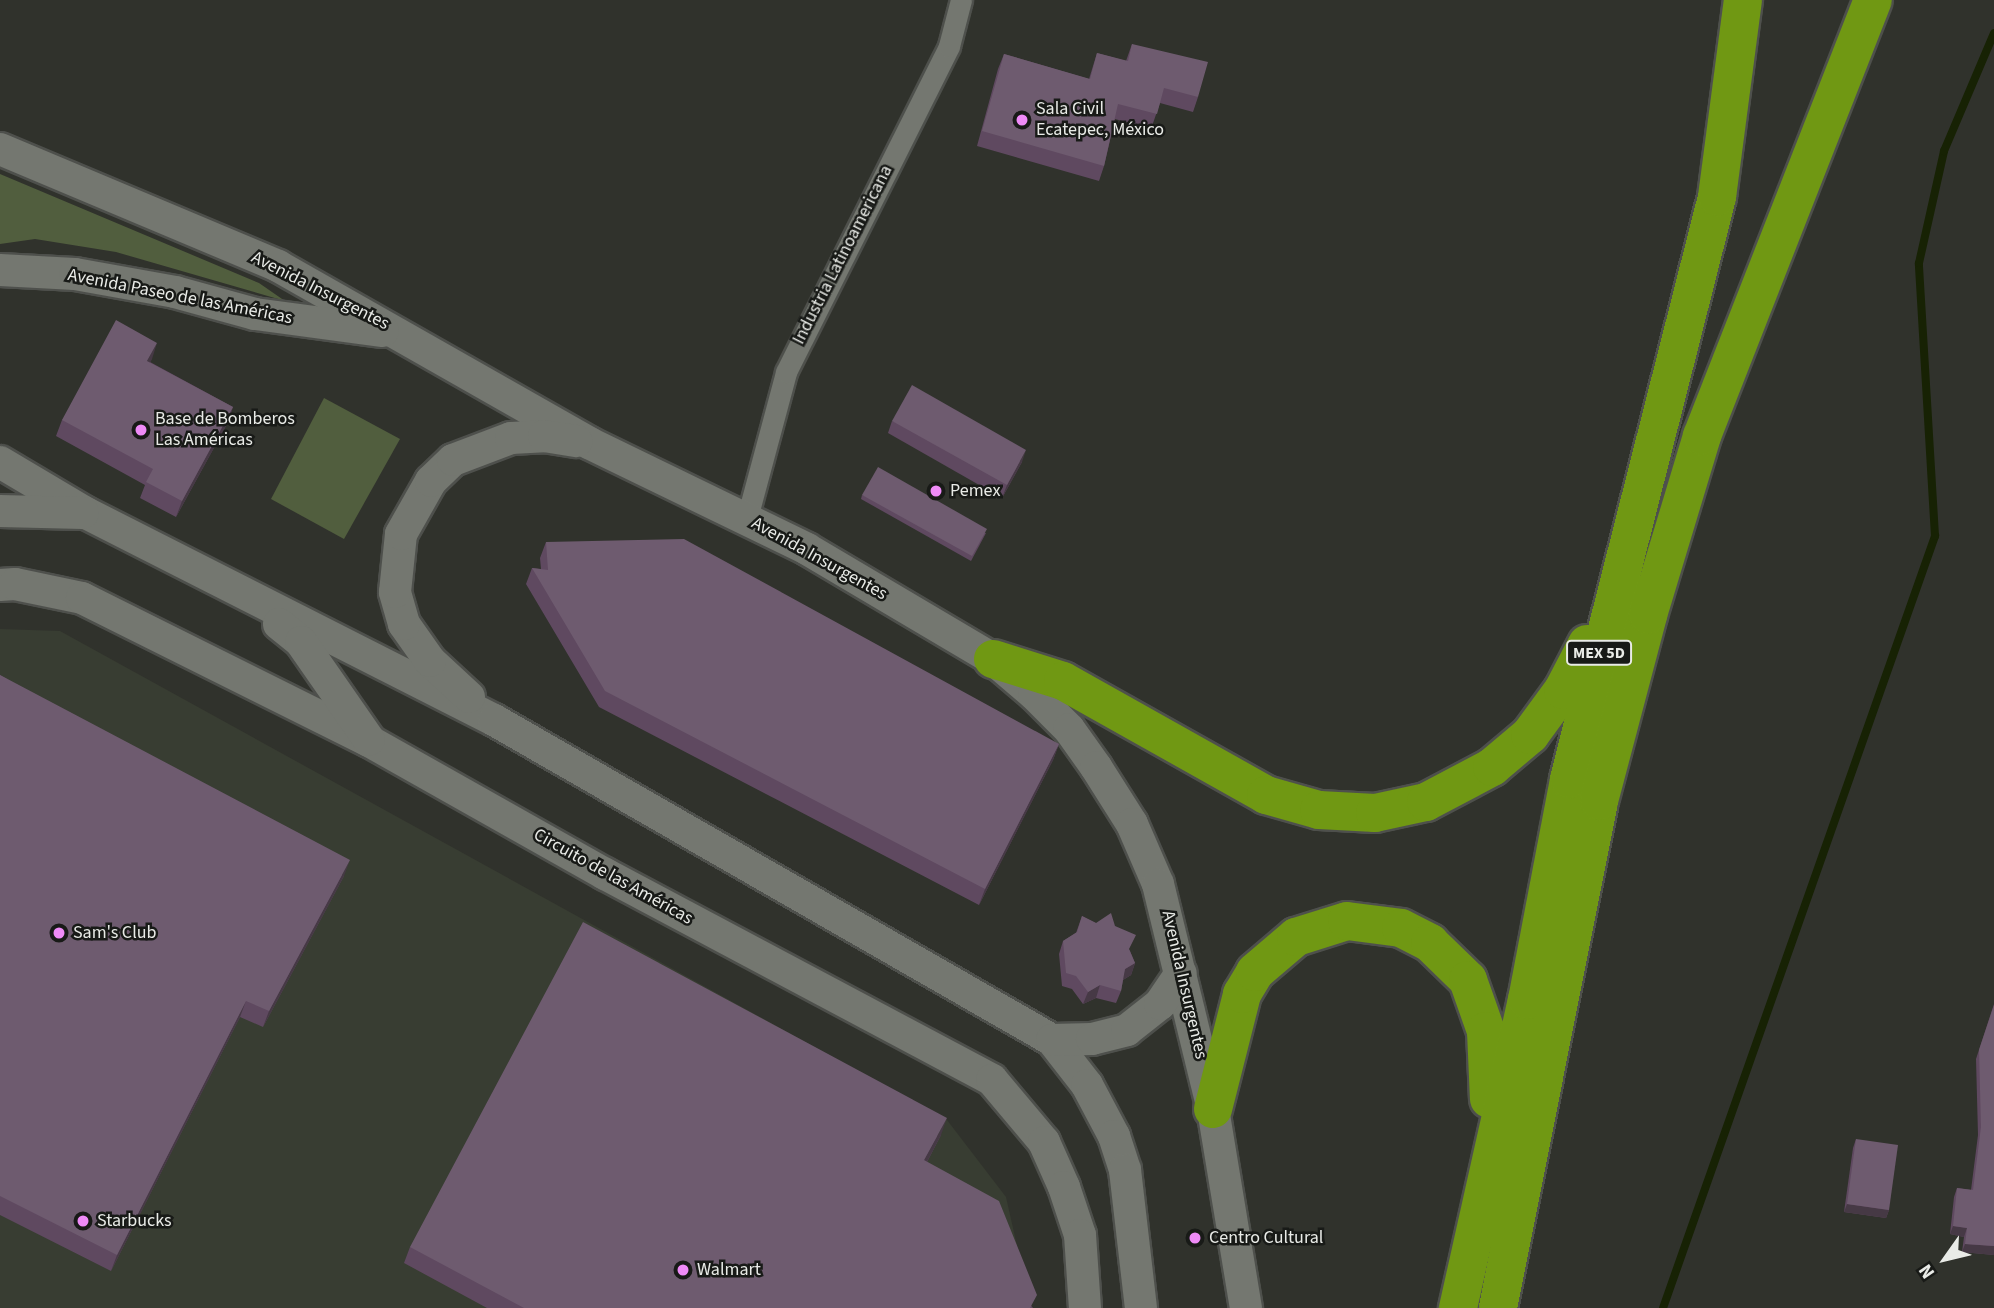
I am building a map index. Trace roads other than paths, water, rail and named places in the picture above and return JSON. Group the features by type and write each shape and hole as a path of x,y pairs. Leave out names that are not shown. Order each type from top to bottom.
{"highway":[{"name":"MEX 5D","path":"1458,1308 1614,592 1717,197 1743,0"},
{"name":"MEX 5D","path":"1499,1308 1599,801 1648,615 1702,436 1873,0"},
{"path":"993,659 1063,681 1266,795 1320,810 1375,813 1426,802 1466,784 1530,735 1563,690 1614,592"},
{"path":"1213,1109 1239,1006 1255,972 1276,950 1319,926 1374,922 1401,928 1430,943 1468,980 1479,1004 1490,1061 1487,1166"}],"main road":[{"name":"Avenida Insurgentes","path":"0,149 278,266 401,333 589,443 747,518 993,659 1069,729 1132,824 1158,884 1213,1109 1246,1308"},
{"name":"Avenida Paseo de las Américas","path":"0,270 26,268 59,273 175,292 254,314 401,333"},
{"path":"0,294 12,285 59,273"},
{"path":"494,720 430,661 404,624 395,592 401,534 431,481 453,460 482,445 544,436 589,443"},
{"path":"0,462 86,513 494,720 1052,1040 1087,1086 1114,1136 1125,1170 1141,1308"},
{"path":"0,511 86,513"},
{"name":"Circuito de las Américas","path":"0,585 82,598 369,741 606,874 992,1080 1044,1142 1064,1187 1080,1235 1085,1308"},
{"path":"246,596 301,642 369,741"},
{"path":"1052,1040 1092,1039 1127,1030 1160,1004 1181,973"}],"street":[{"name":"Industria Latinoamericana","path":"747,518 786,372 949,46 961,0"}],"waterway":[{"path":"1663,1308 1935,536 1919,263 1944,151 1994,33"}],"place":[{"name":"Sala Civil Ecatepec, México","path":"1022,120"},
{"name":"Base de Bomberos Las Américas","path":"141,430"},
{"name":"Pemex","path":"936,491"},
{"name":"Sam's Club","path":"59,933"},
{"name":"Starbucks","path":"83,1221"},
{"name":"Centro Cultural","path":"1195,1238"},
{"name":"Walmart","path":"683,1270"}]}
